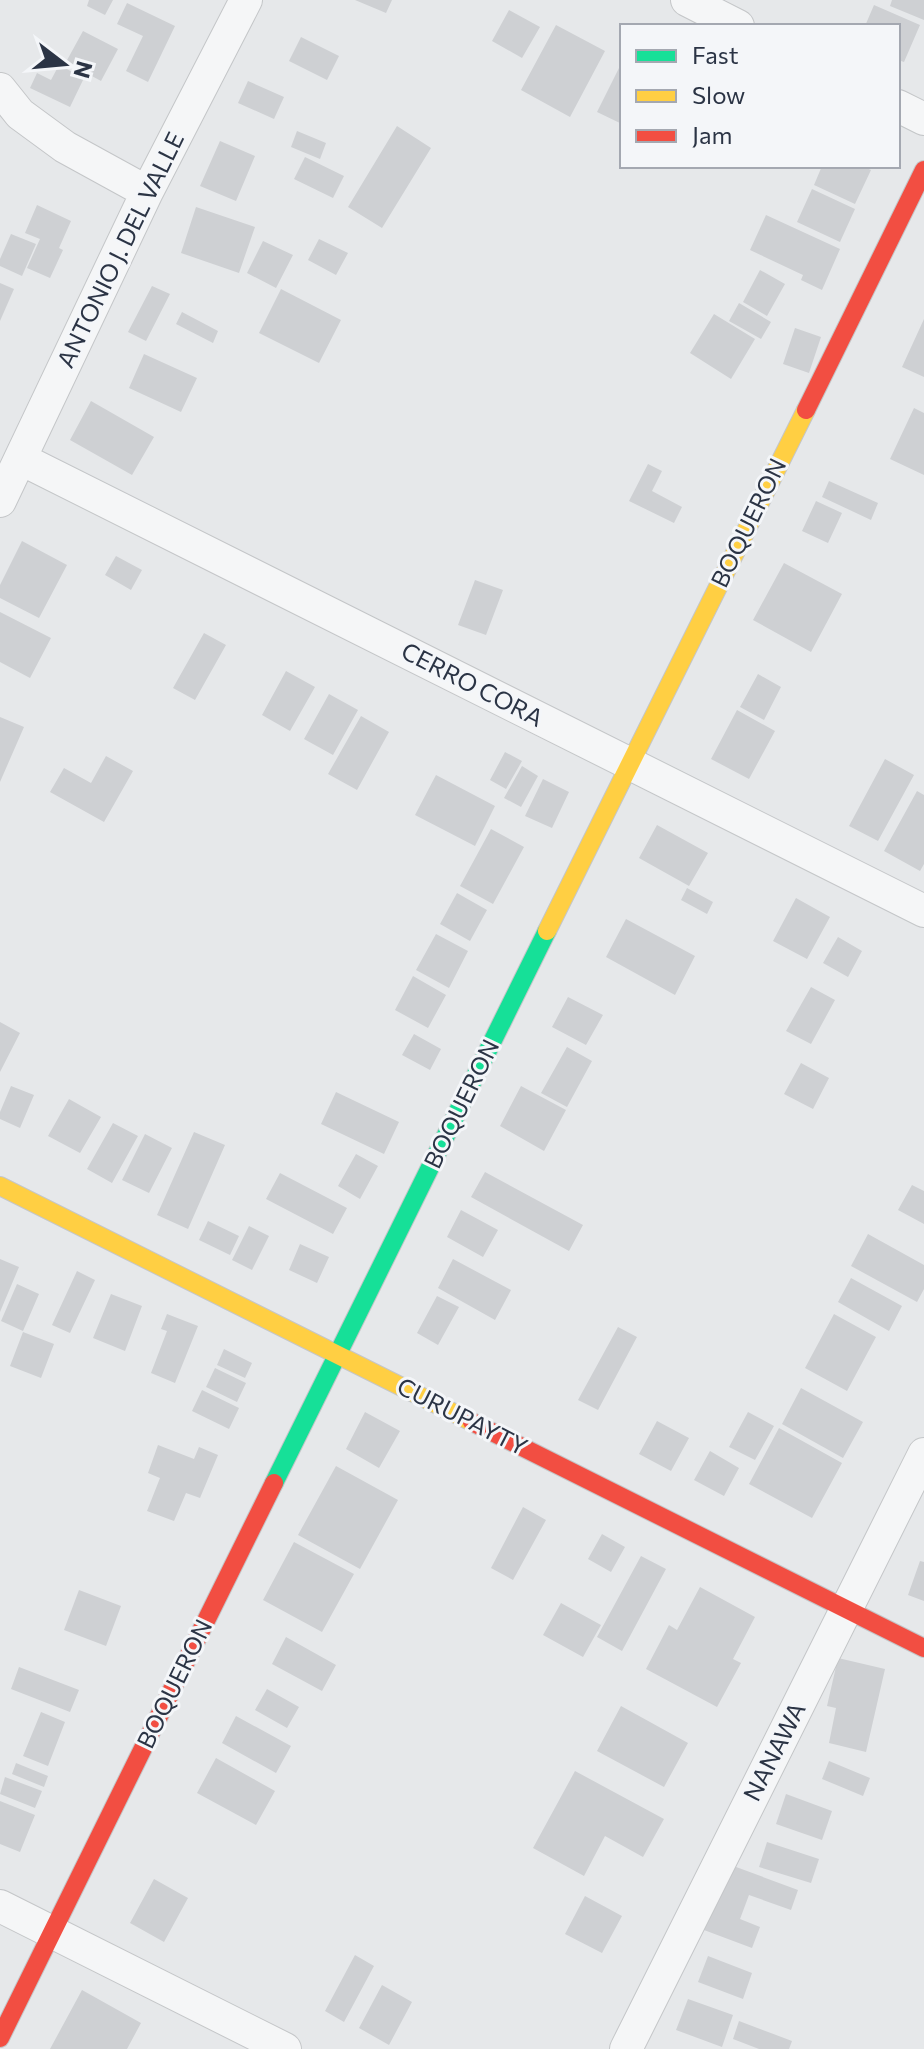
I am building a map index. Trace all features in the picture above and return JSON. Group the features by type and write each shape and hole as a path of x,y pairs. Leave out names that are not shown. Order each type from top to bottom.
{"street":[{"name":"ANTONIO J. DEL VALLE","path":"0,501 147,192 246,0"},
{"path":"687,0 734,24"},
{"path":"0,89 20,114 65,147 147,192"},
{"path":"900,107 924,119"},
{"name":"BOQUERON","path":"0,2038 924,170"},
{"name":"CERRO CORA","path":"21,459 924,911"},
{"name":"CURUPAYTY","path":"0,1186 924,1648"},
{"name":"NANAWA","path":"626,2049 924,1454"},
{"path":"0,1906 285,2049"}],"building":[{"path":"89,0 113,0 105,15 87,6"},
{"path":"355,0 392,0 386,13"},
{"path":"892,0 924,0 924,20 890,6"},
{"path":"127,3 175,26 148,82 126,71 143,36 117,24"},
{"path":"874,5 920,25 904,62 900,61 900,24 866,24"},
{"path":"509,10 540,27 522,58 492,41"},
{"path":"556,25 605,51 570,117 521,90"},
{"path":"83,31 118,49 101,81 66,62"},
{"path":"301,37 339,56 327,80 289,61"},
{"path":"59,65 84,78 70,107 30,88 37,73 51,80"},
{"path":"620,66 620,123 597,112"},
{"path":"248,81 284,97 274,119 238,103"},
{"path":"397,126 431,148 382,228 348,207"},
{"path":"297,131 326,143 320,159 291,147"},
{"path":"220,141 255,156 236,201 200,186"},
{"path":"305,157 344,176 333,198 294,179"},
{"path":"821,168 871,170 855,204 814,185"},
{"path":"812,189 855,209 840,242 797,222"},
{"path":"37,205 71,221 59,248 63,250 50,278 27,268 40,239 25,233"},
{"path":"196,207 255,227 239,273 181,253"},
{"path":"766,215 840,249 822,290 801,280 803,275 750,250"},
{"path":"11,234 36,244 22,276 0,266"},
{"path":"319,239 348,253 336,275 308,260"},
{"path":"263,241 293,255 276,288 247,273"},
{"path":"760,270 785,284 767,316 743,302"},
{"path":"0,283 14,289 0,321"},
{"path":"152,286 170,294 146,341 128,332"},
{"path":"281,289 341,320 319,363 259,333"},
{"path":"739,303 771,322 761,339 729,321"},
{"path":"182,312 218,331 213,343 176,324"},
{"path":"714,314 755,339 731,379 690,353"},
{"path":"924,319 924,377 902,367"},
{"path":"795,328 821,337 809,373 783,364"},
{"path":"144,354 197,378 181,412 129,388"},
{"path":"91,401 154,437 132,475 70,440"},
{"path":"914,408 924,413 924,475 890,459"},
{"path":"648,464 662,471 652,491 682,507 674,523 629,501"},
{"path":"829,481 878,503 871,520 822,497"},
{"path":"816,501 842,513 828,543 802,531"},
{"path":"22,541 67,565 39,618 0,598 0,585"},
{"path":"116,556 142,570 131,590 105,575"},
{"path":"784,563 842,594 811,652 753,620"},
{"path":"475,580 503,590 486,635 458,625"},
{"path":"0,612 51,638 30,678 0,662"},
{"path":"204,633 226,645 195,700 173,688"},
{"path":"286,671 315,687 290,731 262,715"},
{"path":"758,674 781,687 764,720 740,707"},
{"path":"329,694 358,710 333,755 304,739"},
{"path":"737,710 775,731 749,779 711,759"},
{"path":"361,716 389,732 357,790 328,774"},
{"path":"0,717 24,727 0,782"},
{"path":"505,752 522,761 506,789 490,780"},
{"path":"106,756 133,771 104,822 50,792 64,768 91,783"},
{"path":"885,759 914,775 878,841 849,826"},
{"path":"522,766 538,776 521,807 504,798"},
{"path":"436,775 495,806 475,846 415,815"},
{"path":"543,779 569,792 552,828 525,816"},
{"path":"917,791 924,795 924,864 920,871 884,851"},
{"path":"657,825 708,853 689,886 639,858"},
{"path":"491,829 524,847 493,904 460,886"},
{"path":"687,888 713,902 707,914 681,900"},
{"path":"457,893 487,910 470,941 440,924"},
{"path":"796,898 830,917 807,959 773,941"},
{"path":"626,919 695,956 675,995 606,957"},
{"path":"436,934 468,951 449,988 416,970"},
{"path":"838,937 862,951 848,977 823,963"},
{"path":"413,976 446,995 428,1028 395,1010"},
{"path":"811,987 835,1000 811,1044 786,1031"},
{"path":"568,997 603,1015 586,1045 552,1027"},
{"path":"0,1022 20,1033 0,1072"},
{"path":"414,1034 441,1049 430,1070 402,1055"},
{"path":"567,1047 592,1061 567,1107 541,1093"},
{"path":"801,1063 829,1078 813,1109 784,1094"},
{"path":"11,1086 34,1095 20,1128 0,1119"},
{"path":"521,1086 566,1110 544,1151 500,1126"},
{"path":"336,1092 399,1122 384,1154 321,1124"},
{"path":"69,1099 101,1117 80,1153 48,1136"},
{"path":"113,1123 138,1136 112,1183 87,1169"},
{"path":"194,1132 225,1145 188,1229 157,1215"},
{"path":"145,1134 172,1148 149,1193 122,1180"},
{"path":"356,1154 378,1166 360,1199 338,1186"},
{"path":"485,1172 583,1225 569,1251 471,1197"},
{"path":"280,1173 347,1208 333,1234 266,1199"},
{"path":"912,1185 924,1191 924,1224 898,1210"},
{"path":"461,1210 498,1230 483,1257 447,1237"},
{"path":"208,1221 239,1236 230,1255 199,1240"},
{"path":"249,1226 269,1236 252,1270 232,1260"},
{"path":"868,1234 924,1265 924,1289 917,1302 851,1266"},
{"path":"300,1244 329,1257 317,1283 289,1270"},
{"path":"0,1259 19,1267 0,1312"},
{"path":"453,1259 511,1290 495,1320 438,1288"},
{"path":"77,1271 95,1280 70,1333 52,1325"},
{"path":"851,1278 902,1306 889,1331 838,1302"},
{"path":"17,1284 39,1294 23,1331 1,1321"},
{"path":"111,1294 142,1306 125,1351 93,1338"},
{"path":"437,1296 459,1307 438,1345 417,1333"},
{"path":"167,1314 198,1326 175,1383 151,1373 167,1331 161,1329"},
{"path":"834,1314 876,1337 847,1391 805,1368"},
{"path":"618,1327 637,1337 598,1410 578,1400"},
{"path":"23,1332 54,1344 41,1378 10,1366"},
{"path":"224,1349 252,1363 245,1378 217,1365"},
{"path":"215,1368 246,1383 237,1402 206,1387"},
{"path":"801,1388 863,1422 843,1458 782,1424"},
{"path":"202,1390 239,1408 229,1429 192,1411"},
{"path":"365,1412 400,1431 379,1468 346,1449"},
{"path":"748,1412 774,1426 755,1460 729,1447"},
{"path":"657,1421 689,1438 671,1471 639,1454"},
{"path":"779,1428 842,1463 812,1518 749,1484"},
{"path":"158,1445 194,1459 199,1447 218,1455 200,1498 186,1493 174,1521 147,1511 160,1478 148,1473"},
{"path":"710,1451 739,1468 724,1496 694,1480"},
{"path":"336,1466 398,1500 360,1569 298,1535"},
{"path":"523,1507 546,1520 513,1580 491,1568"},
{"path":"602,1534 625,1547 611,1572 588,1559"},
{"path":"294,1542 354,1574 322,1632 263,1600"},
{"path":"641,1556 666,1569 622,1651 597,1637"},
{"path":"920,1561 924,1562 924,1601 908,1595"},
{"path":"700,1587 755,1617 733,1659 741,1663 717,1707 646,1669 669,1625 677,1630"},
{"path":"79,1590 121,1606 106,1646 64,1630"},
{"path":"561,1603 601,1625 583,1657 543,1635"},
{"path":"286,1637 336,1665 322,1691 272,1664"},
{"path":"838,1658 885,1669 866,1752 829,1743 836,1708 827,1706"},
{"path":"19,1667 79,1690 70,1712 11,1689"},
{"path":"267,1689 299,1707 287,1728 255,1710"},
{"path":"621,1706 688,1743 664,1787 597,1751"},
{"path":"41,1712 65,1722 48,1766 23,1756"},
{"path":"236,1716 291,1746 276,1773 222,1743"},
{"path":"216,1758 275,1791 256,1825 197,1793"},
{"path":"829,1761 870,1778 863,1796 822,1779"},
{"path":"16,1763 48,1776 44,1787 12,1774"},
{"path":"575,1771 664,1819 643,1857 605,1836 584,1876 533,1848"},
{"path":"5,1777 42,1791 35,1808 0,1794"},
{"path":"786,1794 832,1811 822,1840 776,1824"},
{"path":"0,1801 35,1815 20,1852 0,1844"},
{"path":"767,1842 819,1859 811,1883 759,1867"},
{"path":"728,1864 798,1890 791,1910 749,1895 740,1919 760,1927 752,1948 704,1930"},
{"path":"154,1879 188,1898 164,1942 130,1923"},
{"path":"585,1896 622,1916 602,1953 565,1934"},
{"path":"355,1955 374,1966 344,2022 325,2011"},
{"path":"708,1956 752,1973 743,1999 698,1982"},
{"path":"382,1985 412,2002 389,2045 359,2028"},
{"path":"82,1990 141,2023 127,2049 50,2049"},
{"path":"688,1999 733,2015 722,2047 676,2030"},
{"path":"739,2021 792,2041 789,2049 759,2049 733,2039"}],"traffic: fast":[{"path":"274,1483 547,931"}],"traffic: slow":[{"path":"547,931 806,410"},
{"path":"0,1186 472,1422"}],"traffic: jam":[{"path":"806,410 924,170"},
{"path":"472,1422 924,1648"},
{"path":"0,2038 274,1483"}]}
